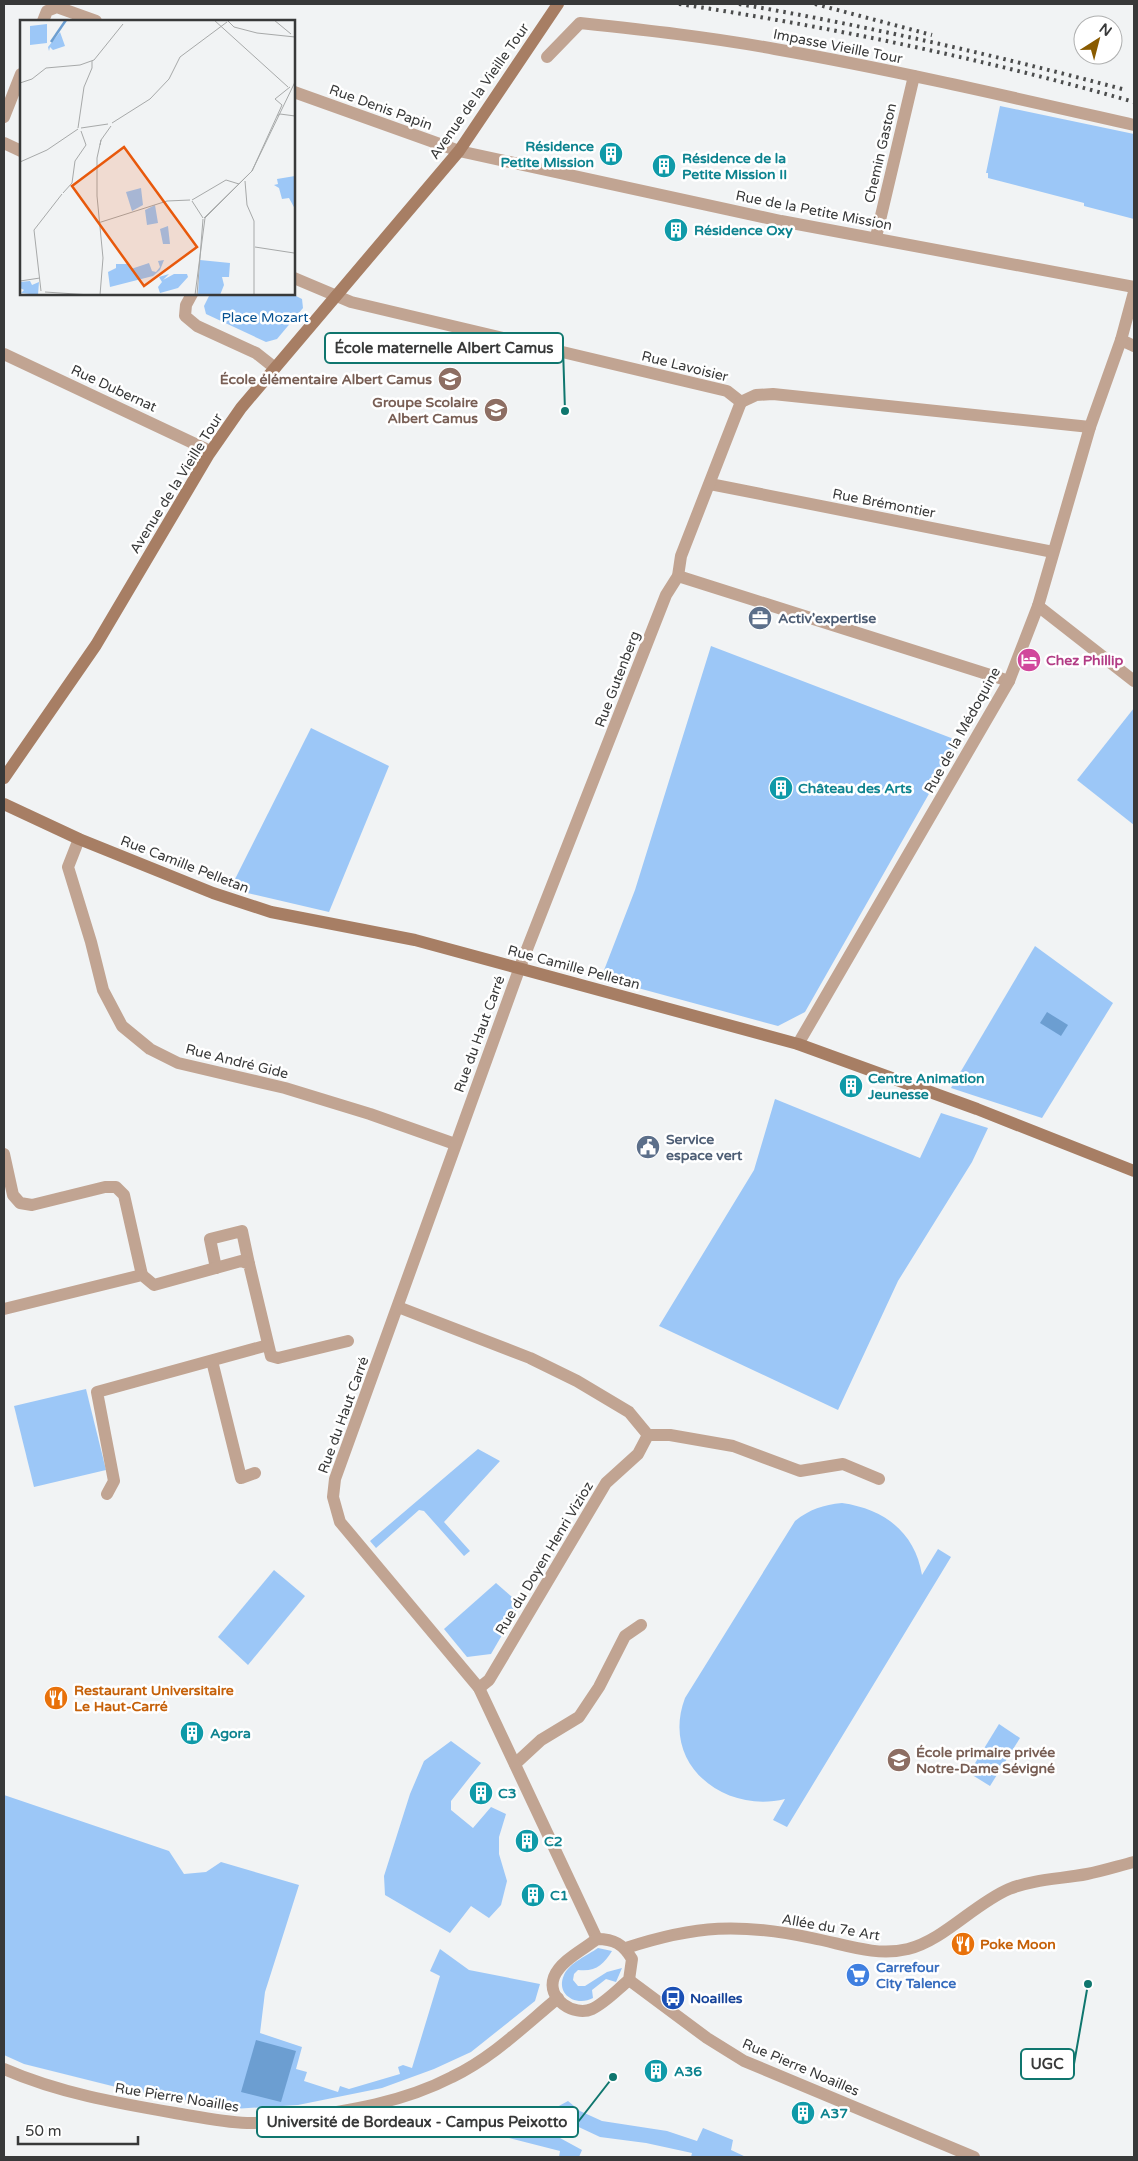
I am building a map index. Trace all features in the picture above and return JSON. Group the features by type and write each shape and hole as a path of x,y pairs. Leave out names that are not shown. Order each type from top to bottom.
{"street":[{"name":"Avenue de la Vieille Tour","path":"4,778 96,645 210,451 241,408 459,151 558,4"},
{"path":"43,20 47,11 57,7 93,20"},
{"name":"Impasse Vieille Tour","path":"547,57 580,23 691,36 775,49 914,76 1134,125"},
{"name":"Chemin Gaston","path":"876,237 914,76"},
{"path":"4,117 20,77"},
{"name":"Rue Denis Papin","path":"295,92 459,151"},
{"path":"4,143 20,151"},
{"name":"Rue de la Petite Mission","path":"459,151 781,220 1134,287"},
{"name":"Rue Lavoisier","path":"295,278 335,297 351,302 727,391 741,402"},
{"name":"Rue de la Médoquine","path":"798,1044 1009,681 1038,606 1090,427 1121,340 1134,292"},
{"path":"191,295 186,305 185,316 197,326 256,353 275,368"},
{"path":"1121,340 1134,346"},
{"name":"Rue Dubernat","path":"4,354 210,451"},
{"path":"741,402 756,395 772,394 1090,427"},
{"name":"Rue Gutenberg","path":"520,967 666,595 678,576 681,556 741,402"},
{"name":"Rue Brémontier","path":"710,484 1053,552"},
{"path":"678,576 1009,681"},
{"path":"1038,606 1134,681"},
{"name":"Rue Camille Pelletan","path":"4,804 79,839 213,893 271,912 415,940 798,1044 826,1056 977,1109 1134,1171"},
{"name":"Rue André Gide","path":"79,839 68,867 91,942 103,990 122,1026 150,1049 178,1062 286,1088 370,1114 455,1144"},
{"name":"Rue du Haut Carré","path":"520,967 335,1479 333,1497 335,1510 340,1522 479,1688 597,1939"},
{"path":"4,1154 13,1195 20,1203 32,1205 105,1187 116,1187 124,1195 142,1275 154,1285 241,1261 249,1264"},
{"path":"216,1268 210,1239 242,1231 271,1356 278,1358 348,1341"},
{"path":"4,1309 142,1275"},
{"path":"398,1307 530,1358 577,1381 629,1412 648,1435 670,1435 733,1446 800,1471 843,1464 879,1478"},
{"path":"107,1494 114,1481 97,1392 268,1344"},
{"path":"212,1361 241,1478 255,1473"},
{"name":"Rue du Doyen Henri Vizioz","path":"479,1688 489,1680 606,1483 638,1454 648,1435"},
{"path":"515,1764 541,1740 579,1717 599,1687 625,1636 641,1625"},
{"name":"Allée du 7e Art","path":"626,1948 661,1937 723,1927 756,1929 813,1938 859,1950 883,1952 909,1949 930,1940 983,1903 1009,1889 1036,1881 1087,1874 1134,1862"},
{"path":"597,1939 613,1939 626,1948 632,1958 629,1980 592,2009 576,2011 566,2008 553,1988 554,1977 565,1963 597,1939"},
{"name":"Rue Pierre Noailles","path":"629,1980 707,2038 744,2061 974,2157"},
{"name":"Rue Pierre Noailles","path":"4,2069 59,2090 128,2105 234,2122 263,2122 398,2099 429,2088 454,2077 500,2047 558,1998"}],"green space":[{"path":"1000,106 1134,134 1134,219 1084,206 1084,203 988,178 988,173 986,173"},
{"name":"Place Mozart","path":"210,295 294,295 302,299 303,308 277,339 266,342 206,314 204,306"},
{"path":"711,646 959,741 805,1012 778,1026 601,978 635,890"},
{"path":"1134,708 1134,825 1077,780"},
{"path":"311,728 389,766 329,912 230,889"},
{"path":"1035,946 1113,1003 1042,1118 951,1088"},
{"path":"775,1099 920,1158 941,1113 988,1128 972,1162 898,1281 838,1410 659,1326 754,1170"},
{"path":"86,1389 106,1470 34,1487 14,1406"},
{"path":"478,1449 500,1461 444,1522 470,1551 464,1556 424,1511 419,1510 376,1548 370,1541"},
{"path":"842,1503 871,1511 895,1525 912,1546 922,1575 938,1549 951,1557 787,1827 773,1820 785,1799 762,1802 740,1799 720,1791 703,1779 690,1763 682,1744 680,1722 685,1698 795,1521 817,1508"},
{"path":"274,1570 305,1596 248,1665 218,1637"},
{"path":"496,1583 520,1604 491,1654 467,1657 444,1629"},
{"path":"999,1724 1020,1738 990,1786 969,1773"},
{"path":"451,1741 481,1763 451,1801 451,1810 473,1828 491,1807 506,1814 499,1837 499,1854 507,1881 501,1905 489,1918 471,1906 450,1933 385,1895 384,1876 410,1794 424,1761"},
{"path":"4,1795 169,1851 184,1874 206,1872 221,1862 299,1885 265,1992 260,2033 302,2047 296,2069 307,2072 304,2081 338,2092 340,2086 349,2089 400,2074 398,2067 403,2065 412,2068 440,1976 430,1971 440,1949 469,1970 540,1984 535,2001 471,2052 434,2069 382,2088 298,2105 233,2109 128,2090 24,2064 4,2055"},
{"path":"598,1948 612,1951 594,1969 578,1970 574,1974 573,1980 578,1986 585,1986 607,1972 622,1968 616,1982 606,1979 592,1990 593,1998 580,2001 574,2000 562,1988 564,1975 574,1963"},
{"path":"568,2101 580,2111 602,2121 667,2131 697,2141 703,2128 733,2140 731,2150 746,2157 691,2157 692,2153 646,2143 600,2137 568,2122 560,2138 582,2150 579,2157 559,2157 560,2151 509,2138 511,2132"}],"shaded area":[{"path":"1047,1012 1068,1025 1061,1036 1040,1023"},
{"path":"256,2040 296,2051 281,2102 241,2092"}],"railway":[{"path":"679,4 794,23 965,58 1134,102"},
{"path":"739,4 933,42 1126,90"},
{"path":"815,4 932,35"}],"place":[{"name":"Résidence Petite Mission","path":"611,154"},
{"name":"Résidence de la Petite Mission II","path":"664,166"},
{"name":"Résidence Oxy","path":"676,230"},
{"name":"École élémentaire Albert Camus","path":"450,379"},
{"name":"Groupe Scolaire Albert Camus","path":"496,410"},
{"name":"École maternelle Albert Camus","path":"565,411"},
{"name":"Activ'expertise","path":"760,618"},
{"name":"Chez Phillip","path":"1029,660"},
{"name":"Château des Arts","path":"781,788"},
{"name":"Centre Animation Jeunesse","path":"851,1086"},
{"name":"Service espace vert","path":"648,1147"},
{"name":"Restaurant Universitaire Le Haut-Carré","path":"56,1698"},
{"name":"Agora","path":"192,1733"},
{"name":"École primaire privée Notre-Dame Sévigné","path":"899,1760"},
{"name":"C3","path":"481,1793"},
{"name":"C2","path":"527,1841"},
{"name":"C1","path":"533,1895"},
{"name":"Poke Moon","path":"963,1944"},
{"name":"Carrefour City Talence","path":"858,1975"},
{"name":"UGC","path":"1088,1984"},
{"name":"Noailles","path":"673,1998"},
{"name":"A36","path":"656,2071"},
{"name":"Université de Bordeaux - Campus Peixotto","path":"613,2077"},
{"name":"A37","path":"803,2113"}]}
